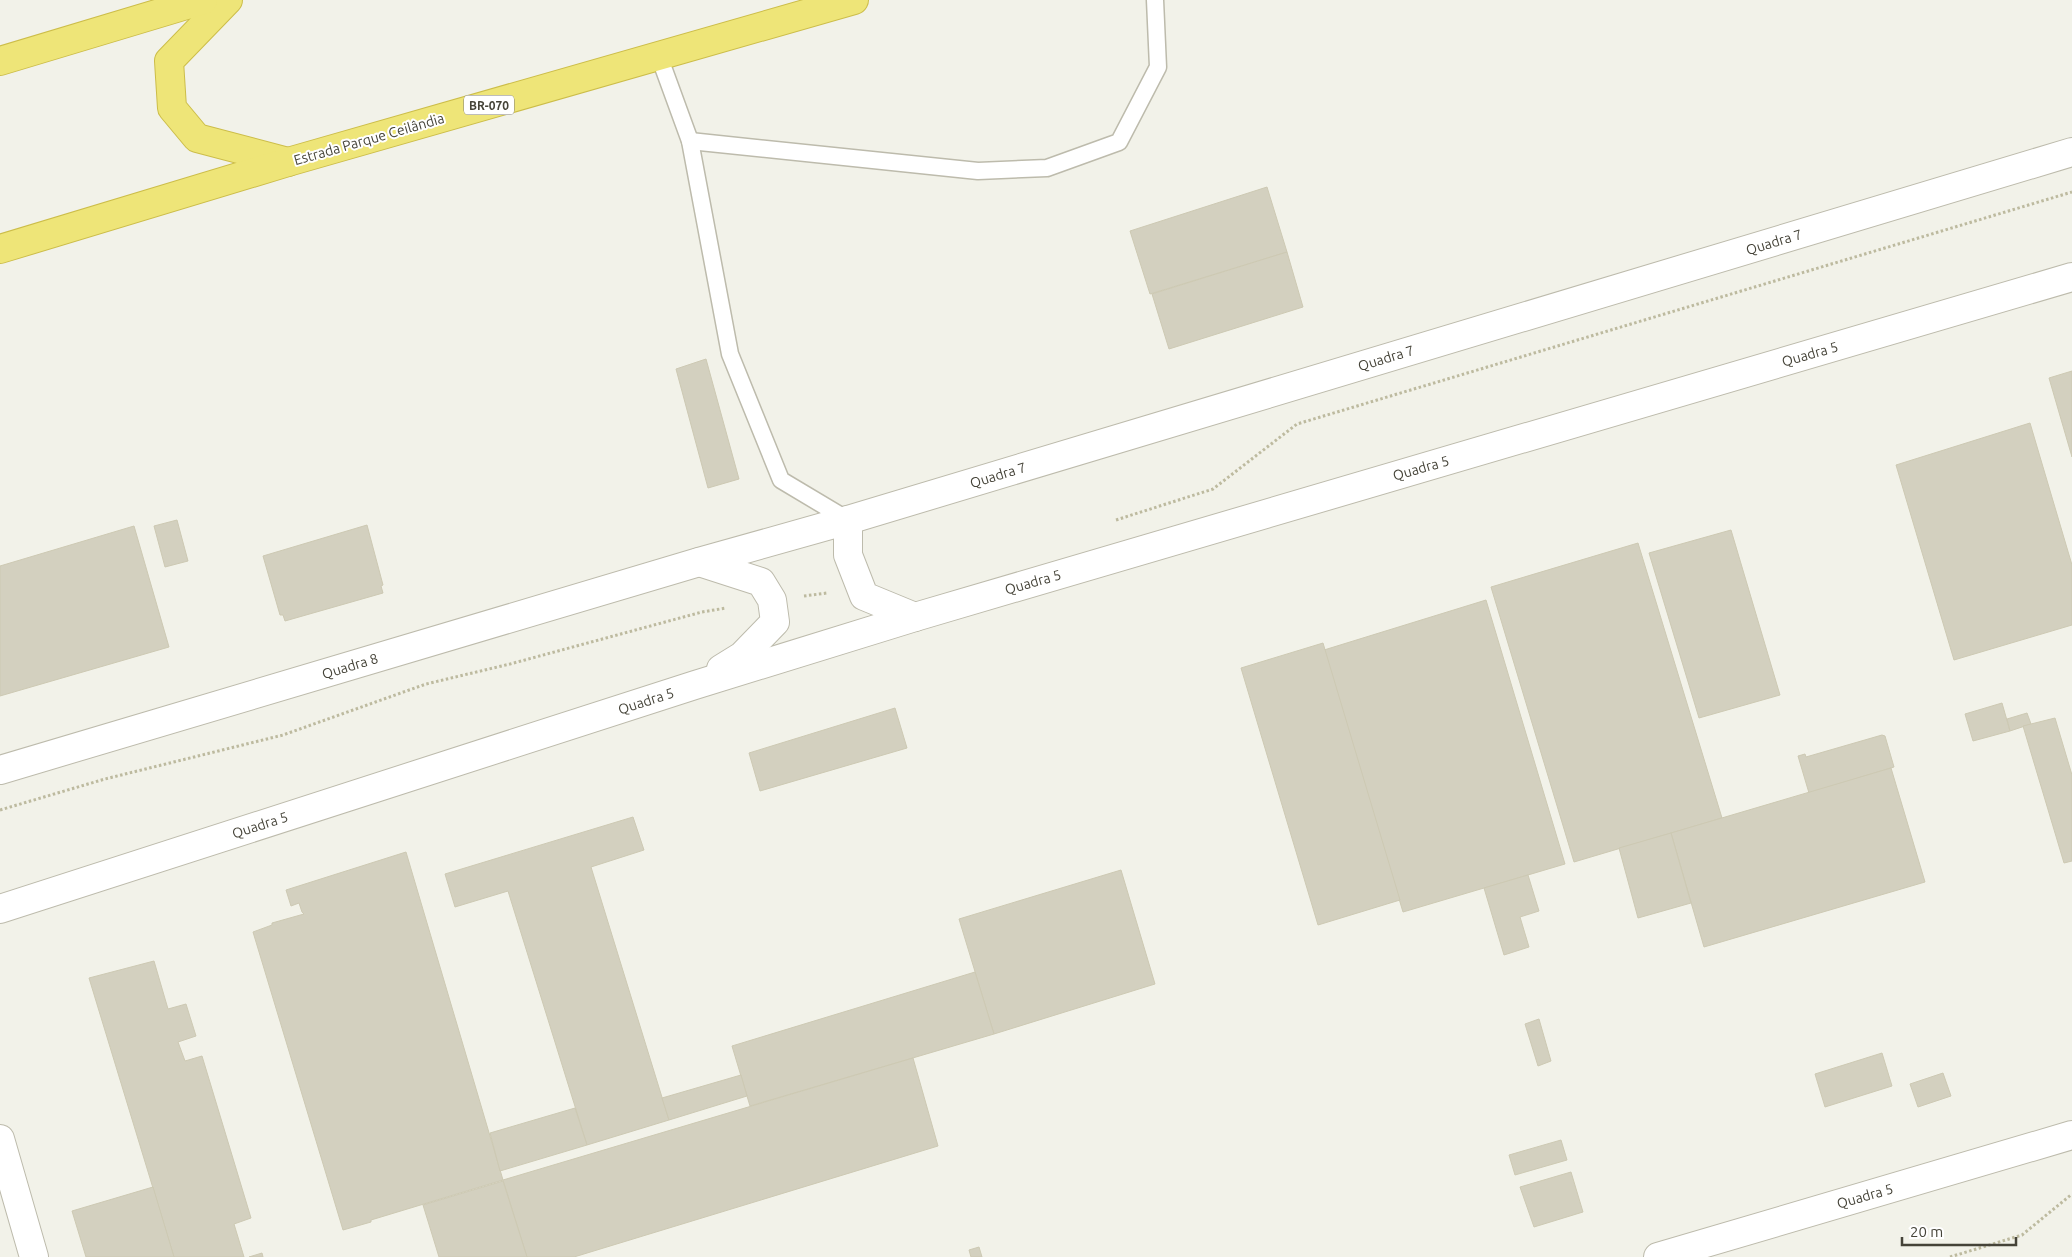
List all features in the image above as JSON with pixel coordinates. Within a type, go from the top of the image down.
[{"type":"highway","points":[[0,61],[203,0]]},
{"type":"highway","points":[[228,0],[169,61],[172,108],[197,138],[288,162]]},
{"type":"highway","name":"Estrada Parque Ceilândia","points":[[0,249],[288,162],[854,0]]},
{"type":"street","name":"Quadra 7","points":[[699,562],[848,520],[2072,152]]},
{"type":"street","name":"Quadra 5","points":[[0,909],[695,685],[915,617],[2072,277]]},
{"type":"street","points":[[848,520],[848,555],[864,596],[915,617]]},
{"type":"street","points":[[695,685],[742,656],[775,622],[772,600],[761,582],[699,562]]},
{"type":"street","name":"Quadra 8","points":[[0,770],[699,562]]},
{"type":"street","name":"Quadra 5","points":[[1658,1257],[2072,1135]]},
{"type":"street","points":[[0,1139],[34,1257]]},
{"type":"lane","points":[[690,141],[978,171],[1047,168],[1119,142],[1158,67],[1155,0]]},
{"type":"lane","points":[[659,56],[690,141],[730,354],[781,480],[848,520]]},
{"type":"path","points":[[1109,522],[1213,489],[1297,424],[2072,192]]},
{"type":"path","points":[[0,810],[104,779],[283,735],[426,684],[510,664],[702,612],[861,588]]},
{"type":"path","points":[[1950,1257],[2022,1235],[2072,1194]]},
{"type":"building","points":[[1267,187],[1287,252],[1150,294],[1130,231]]},
{"type":"building","points":[[1287,252],[1303,307],[1169,349],[1152,294]]},
{"type":"building","points":[[706,359],[739,479],[708,488],[676,369]]},
{"type":"building","points":[[2072,371],[2072,457],[2049,378]]},
{"type":"building","points":[[2030,423],[2072,565],[2072,625],[1954,660],[1896,465]]},
{"type":"building","points":[[177,520],[188,561],[165,567],[154,526]]},
{"type":"building","points":[[367,525],[383,585],[381,586],[383,593],[285,621],[283,615],[280,615],[263,556]]},
{"type":"building","points":[[134,526],[169,647],[0,696],[0,566]]},
{"type":"building","points":[[1731,530],[1780,695],[1699,718],[1649,553]]},
{"type":"building","points":[[1638,543],[1722,818],[1574,862],[1491,587]]},
{"type":"building","points":[[1486,600],[1565,864],[1403,912],[1324,650]]},
{"type":"building","points":[[1323,643],[1400,900],[1318,925],[1241,668]]},
{"type":"building","points":[[2002,703],[2010,731],[1973,741],[1965,714]]},
{"type":"building","points":[[895,708],[907,748],[760,791],[749,753]]},
{"type":"building","points":[[2027,713],[2031,724],[2010,731],[2007,719]]},
{"type":"building","points":[[2055,718],[2072,775],[2072,861],[2064,863],[2023,726]]},
{"type":"building","points":[[1882,735],[1885,736],[1894,767],[1809,793],[1798,756],[1805,754],[1806,757]]},
{"type":"building","points":[[1891,768],[1925,882],[1704,947],[1671,833]]},
{"type":"building","points":[[633,817],[644,850],[591,867],[669,1120],[587,1145],[508,891],[455,907],[445,874]]},
{"type":"building","points":[[1671,833],[1691,903],[1638,918],[1619,848]]},
{"type":"building","points":[[406,852],[503,1180],[343,1230],[253,932],[272,925],[272,923],[304,914],[299,903],[291,906],[286,890]]},
{"type":"building","points":[[1121,870],[1155,984],[994,1034],[959,919]]},
{"type":"building","points":[[1528,875],[1539,911],[1520,917],[1529,947],[1504,955],[1484,888]]},
{"type":"building","points":[[154,961],[168,1009],[186,1004],[196,1036],[178,1042],[185,1061],[202,1056],[251,1218],[234,1224],[244,1257],[174,1257],[89,978]]},
{"type":"building","points":[[975,972],[994,1034],[750,1106],[732,1046]]},
{"type":"building","points":[[1539,1019],[1551,1061],[1538,1066],[1525,1024]]},
{"type":"building","points":[[1882,1053],[1892,1086],[1825,1107],[1815,1074]]},
{"type":"building","points":[[913,1058],[938,1146],[574,1257],[527,1257],[503,1180]]},
{"type":"building","points":[[1943,1073],[1951,1096],[1918,1107],[1910,1084]]},
{"type":"building","points":[[741,1075],[747,1096],[669,1120],[662,1098]]},
{"type":"building","points":[[575,1108],[587,1145],[500,1171],[490,1133]]},
{"type":"building","points":[[1561,1140],[1567,1160],[1515,1175],[1509,1155]]},
{"type":"building","points":[[1571,1172],[1583,1212],[1534,1227],[1520,1187]]},
{"type":"building","points":[[503,1181],[527,1257],[439,1257],[423,1205]]},
{"type":"building","points":[[153,1187],[174,1257],[86,1257],[72,1211]]},
{"type":"building","points":[[979,1247],[982,1257],[971,1257],[969,1250]]},
{"type":"building","points":[[262,1253],[263,1257],[249,1257]]}]
